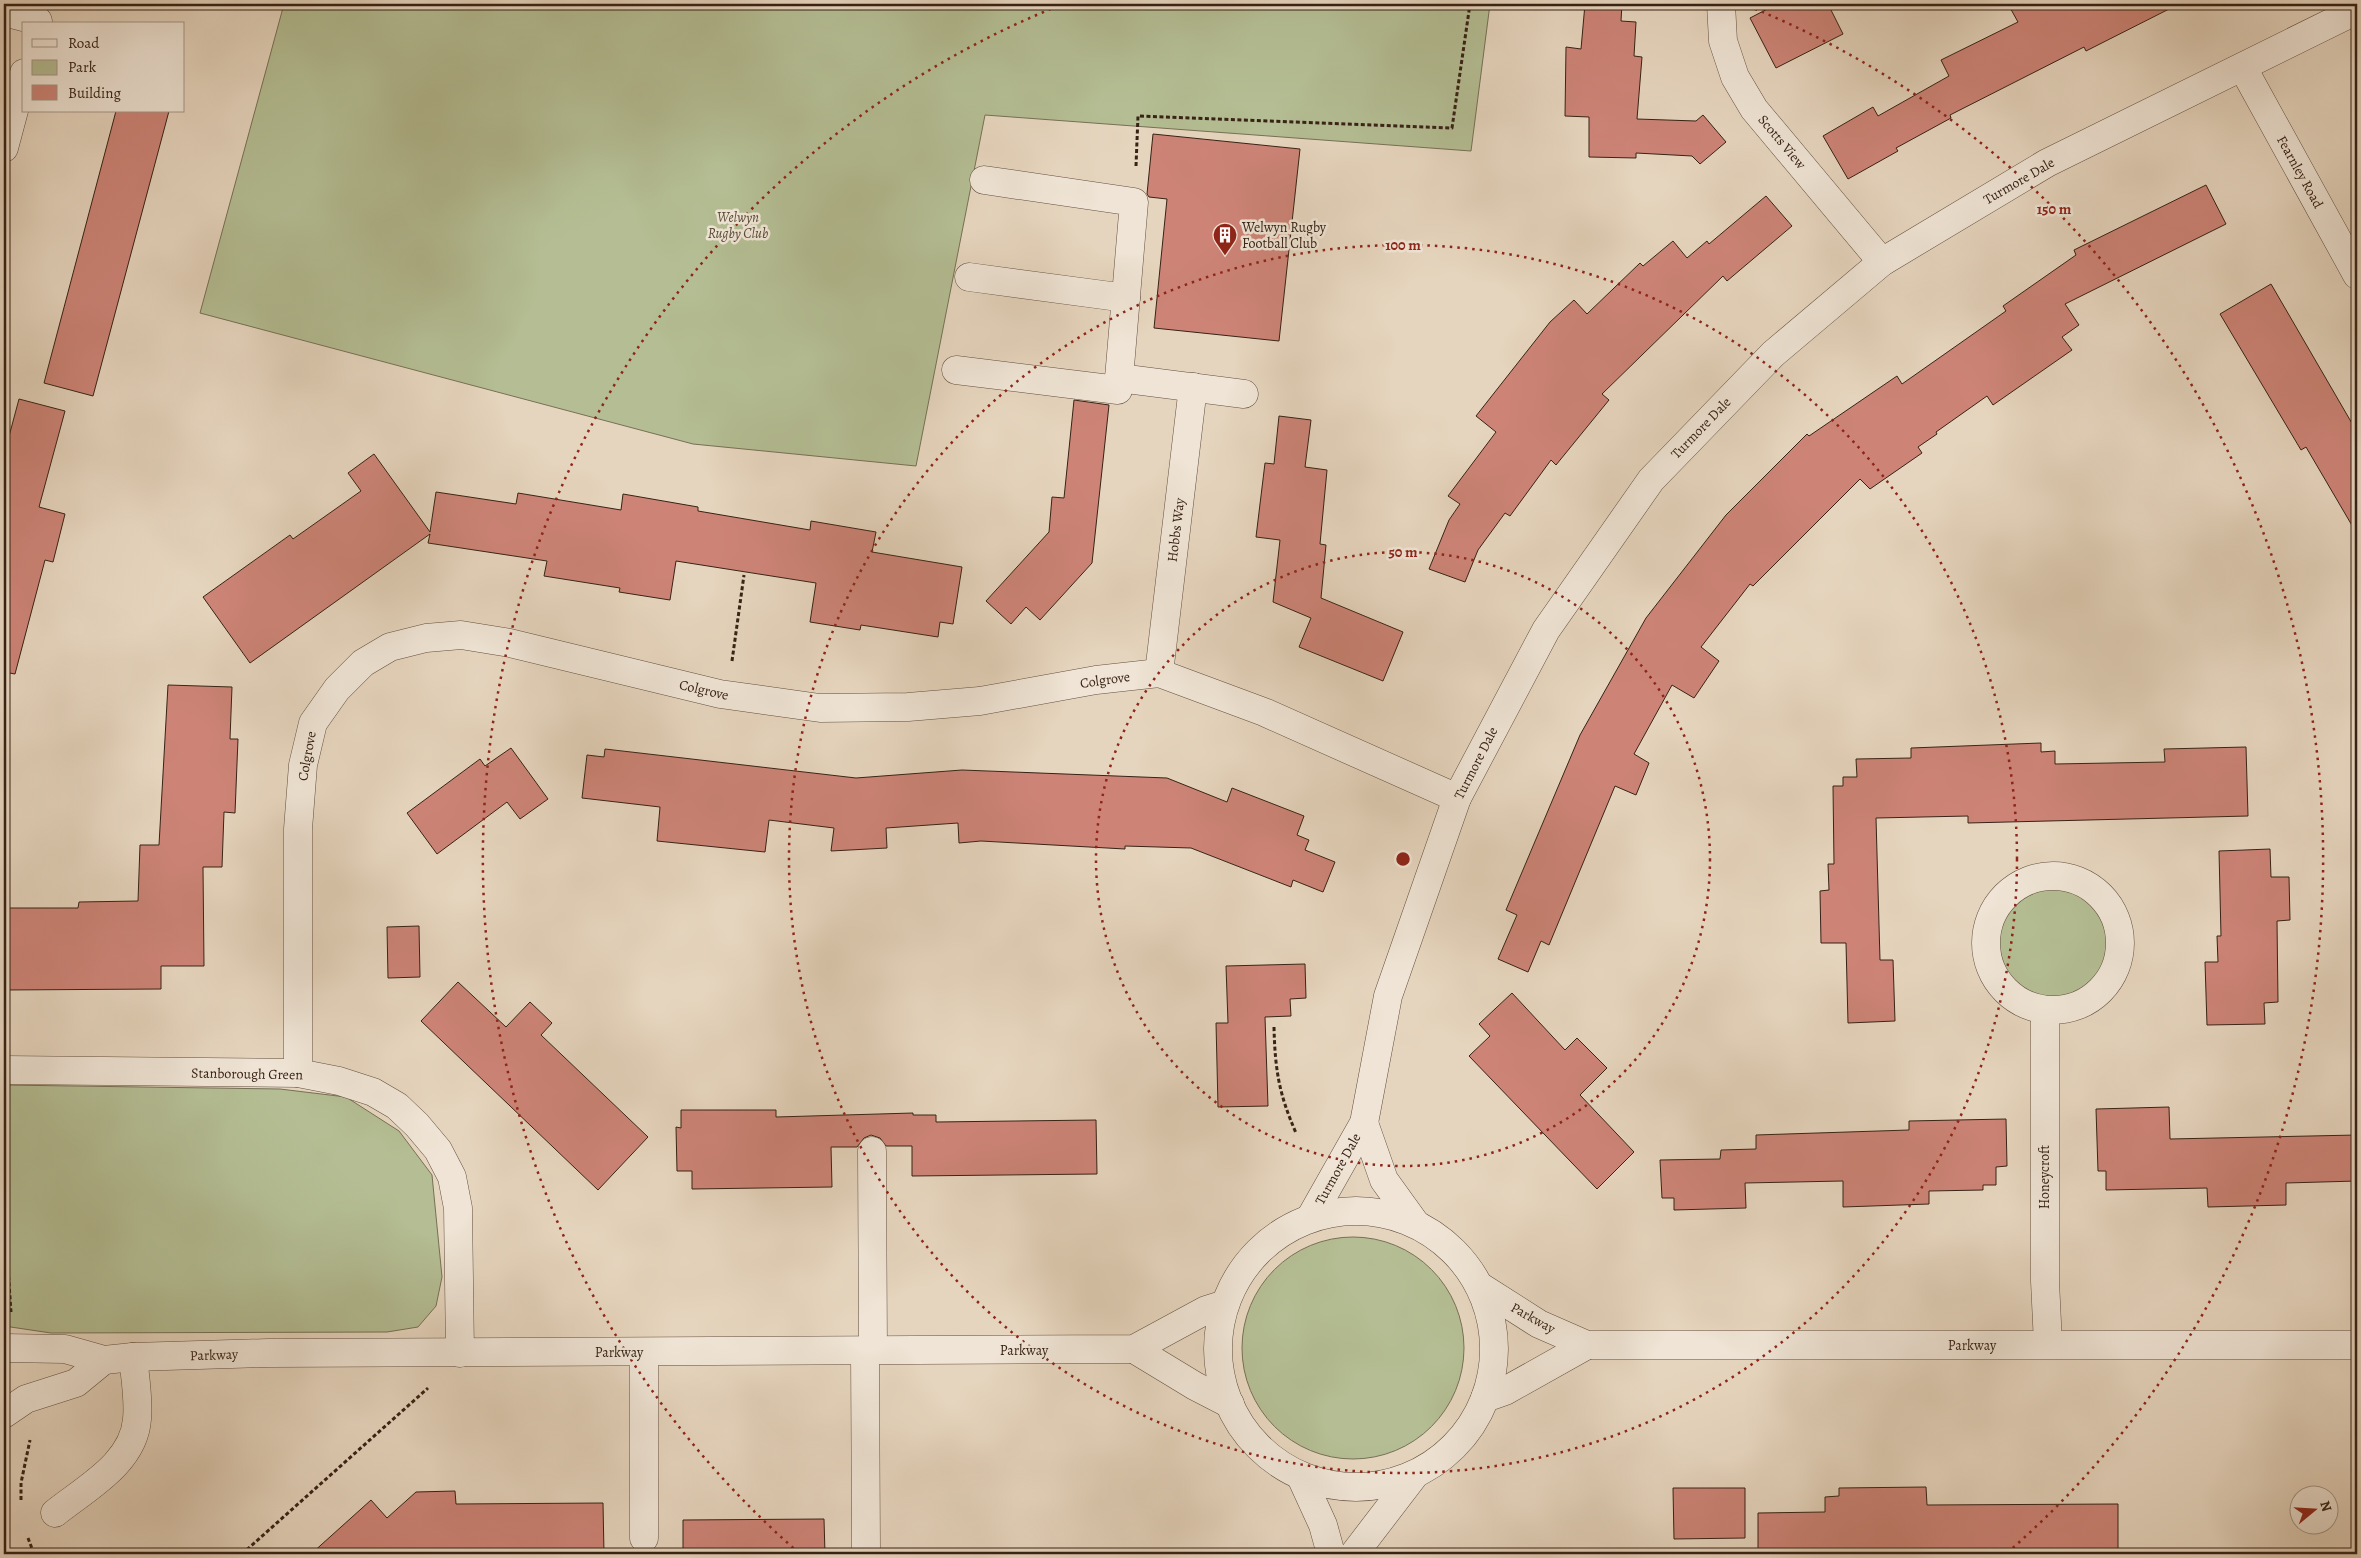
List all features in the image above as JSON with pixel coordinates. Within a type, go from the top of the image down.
[{"type":"street","name":"Scotts View","points":[[1721,4],[1723,41],[1735,77],[1754,109],[1882,262]]},
{"type":"street","name":"Turmore Dale","points":[[1312,1215],[1364,1123],[1388,996],[1457,798],[1546,630],[1651,480],[1773,354],[1882,262],[2047,164],[2357,10]]},
{"type":"street","points":[[4,12],[39,16]]},
{"type":"street","name":"Fearnley Road","points":[[2243,68],[2357,275]]},
{"type":"street","points":[[4,148],[22,80]]},
{"type":"street","points":[[956,370],[1118,390],[1134,202],[984,180]]},
{"type":"street","points":[[970,277],[1126,298]]},
{"type":"street","points":[[1119,378],[1244,394]]},
{"type":"street","name":"Hobbs Way","points":[[1159,674],[1193,387]]},
{"type":"street","name":"Colgrove","points":[[298,1073],[298,829],[303,765],[313,723],[337,689],[363,663],[390,647],[426,638],[461,635],[586,660],[727,696],[820,708],[908,707],[980,701],[1096,680],[1159,674],[1264,712],[1457,798]]},
{"type":"street","points":[[2053,876],[2074,879],[2093,889],[2107,904],[2117,924],[2120,945],[2115,967],[2104,986],[2088,1000],[2068,1008],[2045,1010],[2023,1004],[2004,990],[1992,970],[1986,948],[1988,925],[1997,904],[2012,888],[2032,879],[2053,876]]},
{"type":"street","name":"Honeycroft","points":[[2045,1010],[2045,1271],[2048,1344]]},
{"type":"street","name":"Stanborough Green","points":[[4,1070],[298,1073],[339,1081],[373,1092],[397,1106],[417,1125],[438,1150],[452,1177],[458,1208],[460,1353]]},
{"type":"street","name":"Turmore Dale","points":[[1364,1123],[1384,1180],[1415,1223]]},
{"type":"street","points":[[866,1550],[872,1151]]},
{"type":"street","points":[[1349,1210],[1383,1213],[1415,1223],[1445,1243],[1469,1269],[1481,1286],[1488,1306],[1496,1346],[1491,1386],[1474,1424],[1448,1455],[1413,1477],[1368,1489],[1341,1486],[1301,1477],[1279,1466],[1245,1433],[1223,1391],[1217,1344],[1225,1304],[1244,1268],[1276,1236],[1312,1215],[1349,1210]]},
{"type":"street","name":"Parkway","points":[[1481,1286],[1540,1324],[1587,1345],[2357,1345]]},
{"type":"street","name":"Parkway","points":[[4,1348],[65,1349],[104,1360],[133,1357],[268,1353],[1134,1349],[1206,1310],[1225,1304]]},
{"type":"street","name":"Parkway","points":[[1485,1398],[1505,1391],[1587,1345]]},
{"type":"street","points":[[1134,1349],[1195,1386],[1230,1404]]},
{"type":"street","points":[[644,1352],[644,1538]]},
{"type":"street","points":[[55,1513],[116,1464],[128,1449],[137,1420],[133,1357]]},
{"type":"street","points":[[4,1414],[26,1399],[76,1383],[104,1360]]},
{"type":"street","points":[[1301,1477],[1323,1525],[1331,1554]]},
{"type":"street","points":[[1354,1554],[1413,1477]]},
{"type":"path","points":[[1134,202],[1138,116],[1452,128],[1470,4]]},
{"type":"path","points":[[727,696],[744,575]]},
{"type":"path","points":[[1274,1027],[1277,1078],[1282,1101],[1296,1133]]},
{"type":"path","points":[[4,1211],[10,1286]]},
{"type":"path","points":[[242,1554],[448,1370],[460,1353]]},
{"type":"path","points":[[21,1501],[21,1483],[31,1439]]},
{"type":"path","points":[[28,1537],[34,1554]]},
{"type":"green space","name":"Welwyn Rugby Club","points":[[284,4],[1490,4],[1471,151],[985,115],[916,466],[693,444],[200,313]]},
{"type":"green space","points":[[2052,889],[2073,893],[2091,905],[2103,923],[2107,944],[2103,965],[2091,983],[2073,995],[2052,999],[2031,995],[2013,983],[2001,965],[1997,944],[2001,923],[2013,905],[2031,893]]},
{"type":"green space","points":[[4,1085],[280,1089],[346,1097],[399,1131],[432,1175],[442,1277],[436,1306],[418,1327],[387,1332],[51,1333],[4,1326]]},
{"type":"green space","points":[[1353,1237],[1375,1239],[1395,1245],[1423,1262],[1439,1278],[1456,1306],[1462,1326],[1464,1348],[1462,1370],[1456,1390],[1439,1418],[1423,1434],[1395,1451],[1375,1457],[1353,1459],[1331,1457],[1311,1451],[1283,1434],[1267,1418],[1250,1390],[1244,1370],[1242,1348],[1244,1326],[1250,1306],[1267,1278],[1283,1262],[1311,1245],[1331,1239]]},
{"type":"building","points":[[1585,4],[1622,4],[1621,21],[1636,22],[1634,56],[1642,57],[1637,119],[1696,121],[1703,115],[1726,142],[1700,164],[1692,156],[1636,153],[1636,158],[1589,157],[1589,117],[1565,116],[1566,47],[1581,49]]},
{"type":"building","points":[[1777,4],[1828,4],[1843,34],[1776,68],[1750,18]]},
{"type":"building","points":[[2008,4],[2179,4],[2086,51],[2084,47],[1950,115],[1951,118],[1896,148],[1898,151],[1848,179],[1823,136],[1873,107],[1878,116],[1949,76],[1941,60],[2018,22]]},
{"type":"building","points":[[116,112],[169,112],[93,396],[44,383]]},
{"type":"building","name":"Welwyn Rugby Football Club","points":[[1153,134],[1300,149],[1279,341],[1154,328],[1167,199],[1149,197],[1147,194]]},
{"type":"building","points":[[2206,185],[2226,224],[2065,304],[2079,325],[2062,337],[2072,350],[1993,405],[1987,396],[1918,447],[1922,453],[1870,489],[1860,479],[1753,586],[1750,584],[1701,647],[1719,661],[1694,698],[1672,685],[1634,754],[1649,763],[1636,795],[1615,786],[1549,945],[1541,941],[1528,972],[1498,959],[1517,915],[1506,910],[1580,735],[1646,618],[1726,515],[1807,434],[1809,436],[1897,376],[1902,384],[2006,311],[2003,306],[2076,255],[2074,250]]},
{"type":"building","points":[[1766,196],[1792,226],[1727,281],[1723,276],[1602,394],[1609,400],[1556,465],[1551,460],[1510,516],[1505,513],[1478,550],[1465,582],[1429,569],[1449,520],[1460,504],[1448,496],[1496,432],[1476,416],[1550,322],[1574,300],[1587,314],[1640,263],[1643,266],[1673,241],[1687,258],[1707,241],[1709,244]]},
{"type":"building","points":[[2271,284],[2357,432],[2357,534],[2306,447],[2301,450],[2220,314]]},
{"type":"building","points":[[19,399],[65,411],[39,507],[65,514],[53,562],[45,560],[15,674],[4,672],[4,455]]},
{"type":"building","points":[[1074,400],[1109,405],[1092,563],[1040,620],[1026,607],[1011,624],[986,601],[1049,532],[1052,497],[1064,498]]},
{"type":"building","points":[[1279,416],[1311,420],[1305,467],[1327,470],[1320,544],[1326,545],[1321,598],[1403,632],[1383,681],[1299,647],[1311,618],[1273,602],[1280,540],[1256,537],[1265,463],[1274,464]]},
{"type":"building","points":[[374,454],[430,532],[436,492],[516,504],[518,493],[621,510],[623,494],[698,507],[698,511],[810,530],[811,521],[876,532],[872,552],[962,567],[953,624],[940,622],[938,637],[861,625],[860,630],[810,622],[816,583],[676,561],[670,600],[619,592],[620,588],[544,576],[547,561],[428,543],[430,534],[250,663],[203,597],[290,535],[293,539],[361,491],[348,473]]},
{"type":"building","points":[[168,685],[232,687],[230,739],[238,739],[235,813],[224,812],[222,867],[203,867],[204,966],[161,966],[161,989],[4,990],[4,908],[78,908],[79,902],[138,901],[140,845],[159,845]]},
{"type":"building","points":[[2041,743],[2041,752],[2055,751],[2055,764],[2165,762],[2164,749],[2246,747],[2248,816],[1968,823],[1968,816],[1876,818],[1880,960],[1893,960],[1895,1021],[1848,1023],[1846,943],[1821,943],[1820,891],[1829,890],[1828,864],[1834,864],[1833,786],[1843,786],[1843,777],[1857,777],[1856,759],[1911,758],[1911,748]]},
{"type":"building","points":[[511,748],[548,799],[520,819],[507,802],[437,854],[407,813],[480,759],[485,766]]},
{"type":"building","points":[[605,749],[856,778],[962,770],[1167,778],[1227,802],[1232,788],[1304,816],[1297,835],[1309,840],[1305,850],[1335,862],[1323,892],[1293,880],[1291,887],[1191,848],[1125,846],[1125,849],[981,841],[959,843],[958,823],[886,828],[887,848],[831,851],[834,828],[769,820],[765,852],[657,841],[660,807],[582,798],[587,755],[604,757]]},
{"type":"building","points":[[2270,849],[2271,877],[2289,877],[2290,920],[2277,921],[2278,1002],[2264,1003],[2265,1024],[2207,1025],[2205,962],[2218,962],[2217,936],[2221,936],[2219,851]]},
{"type":"building","points":[[419,926],[420,977],[388,978],[387,927]]},
{"type":"building","points":[[1305,964],[1306,998],[1290,999],[1291,1016],[1265,1017],[1268,1106],[1218,1107],[1216,1023],[1228,1023],[1226,966]]},
{"type":"building","points":[[458,982],[506,1027],[530,1002],[552,1023],[541,1035],[648,1137],[598,1190],[421,1021]]},
{"type":"building","points":[[1512,993],[1565,1050],[1577,1038],[1607,1068],[1580,1095],[1634,1152],[1597,1189],[1469,1056],[1490,1036],[1479,1024]]},
{"type":"building","points":[[2169,1107],[2170,1139],[2357,1135],[2357,1181],[2286,1183],[2286,1205],[2208,1207],[2207,1188],[2106,1190],[2106,1171],[2098,1171],[2096,1109]]},
{"type":"building","points":[[681,1110],[776,1110],[776,1117],[913,1113],[913,1115],[936,1115],[936,1122],[1096,1120],[1097,1174],[912,1176],[912,1146],[886,1146],[880,1138],[871,1135],[864,1138],[857,1147],[831,1147],[832,1187],[692,1189],[692,1171],[677,1171],[676,1127],[681,1128]]},
{"type":"building","points":[[2006,1119],[2007,1166],[1996,1167],[1996,1185],[1983,1185],[1983,1190],[1929,1191],[1929,1204],[1843,1207],[1843,1181],[1745,1183],[1746,1208],[1674,1210],[1674,1198],[1662,1198],[1660,1160],[1720,1159],[1721,1150],[1756,1149],[1756,1135],[1909,1130],[1909,1121]]},
{"type":"building","points":[[1926,1487],[1927,1505],[2118,1504],[2118,1551],[2016,1552],[2016,1554],[1758,1554],[1758,1513],[1825,1512],[1825,1497],[1839,1496],[1839,1488]]},
{"type":"building","points":[[1673,1488],[1745,1488],[1745,1538],[1674,1539]]},
{"type":"building","points":[[455,1491],[456,1504],[603,1503],[604,1554],[311,1554],[371,1500],[387,1518],[416,1492]]},
{"type":"building","points":[[824,1519],[825,1554],[683,1554],[683,1520]]},
{"type":"place","name":"Welwyn Rugby Football Club","points":[[1225,256]]}]
